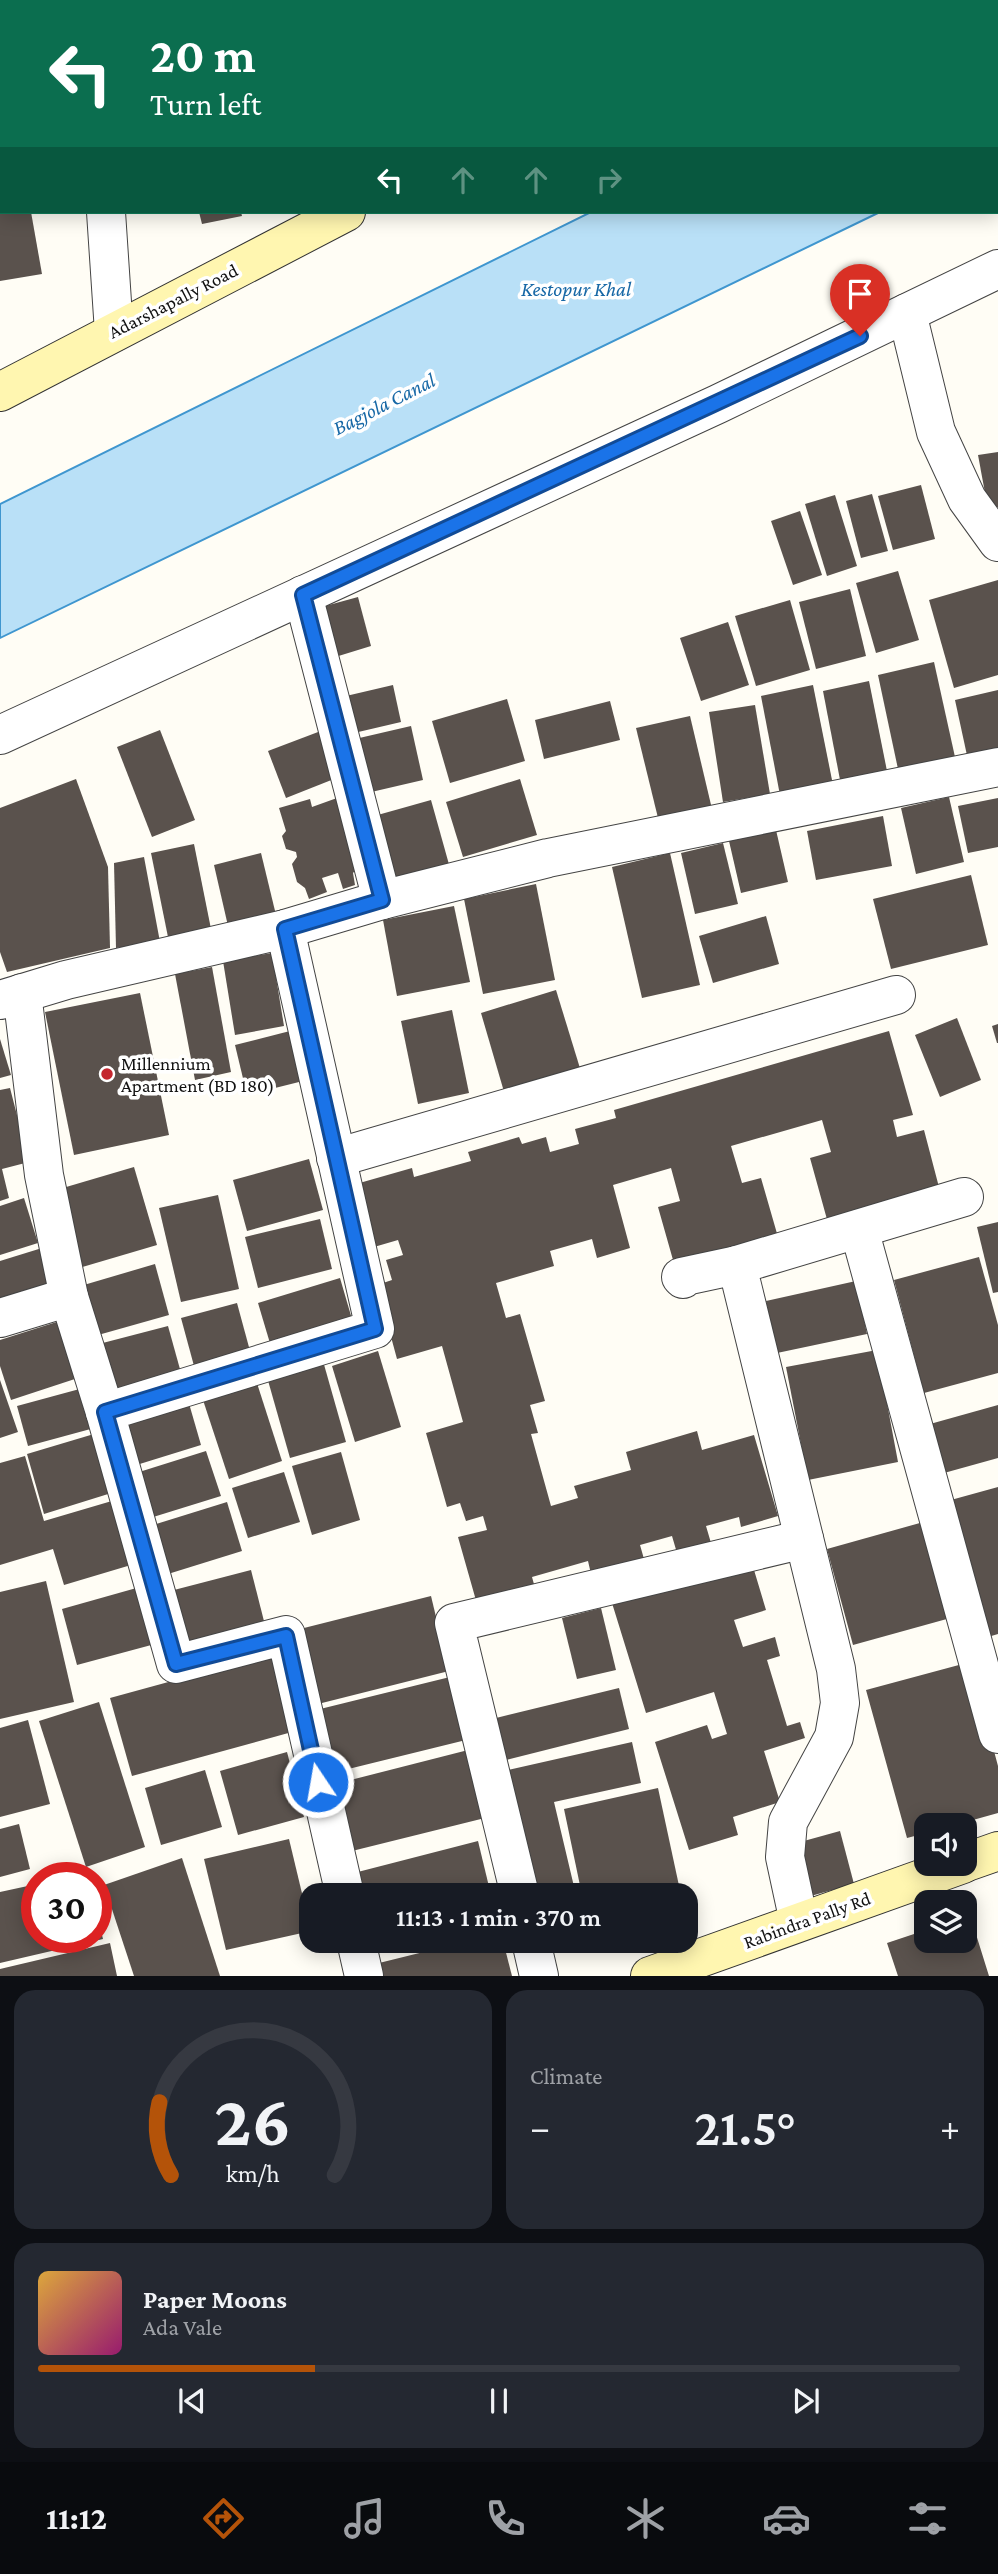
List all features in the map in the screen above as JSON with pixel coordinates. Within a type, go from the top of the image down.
[{"type":"street","points":[[106,214],[114,332]]},
{"type":"street","name":"Adarshapally Road","points":[[0,392],[342,214]]},
{"type":"street","points":[[0,735],[998,269]]},
{"type":"street","points":[[907,313],[936,432],[967,499],[998,542]]},
{"type":"street","points":[[303,595],[382,900]]},
{"type":"street","points":[[342,1883],[286,1636],[176,1664],[105,1412],[69,1297],[11,997],[66,980],[285,929],[382,900],[548,858],[998,766]]},
{"type":"street","points":[[105,1412],[375,1329],[285,929]]},
{"type":"street","points":[[336,1158],[896,995]]},
{"type":"street","points":[[683,1279],[681,1277],[737,1265],[964,1197]]},
{"type":"street","points":[[859,1229],[998,1734]]},
{"type":"street","points":[[737,1265],[836,1669],[840,1703],[834,1737],[788,1822],[785,1857],[799,1922]]},
{"type":"street","points":[[0,1318],[69,1297]]},
{"type":"street","points":[[517,1883],[454,1623],[804,1539]]},
{"type":"street","name":"Rabindra Pally Rd","points":[[650,1976],[799,1922],[983,1862]]},
{"type":"street","points":[[359,1953],[364,1976]]},
{"type":"street","points":[[534,1953],[539,1976]]},
{"type":"water","name":"Kestopur Khal","points":[[587,214],[876,214],[0,638],[0,504]]},
{"type":"building","points":[[0,214],[31,214],[42,274],[0,281]]},
{"type":"building","points":[[200,214],[242,216],[202,224]]},
{"type":"building","points":[[998,452],[998,507],[988,509],[978,455]]},
{"type":"building","points":[[921,485],[935,539],[893,550],[878,496]]},
{"type":"building","points":[[872,494],[888,551],[861,558],[846,501]]},
{"type":"building","points":[[835,495],[857,566],[827,576],[805,504]]},
{"type":"building","points":[[800,511],[822,575],[793,585],[771,521]]},
{"type":"building","points":[[898,571],[919,640],[876,653],[856,583]]},
{"type":"building","points":[[998,580],[998,675],[954,688],[929,600]]},
{"type":"building","points":[[850,589],[866,656],[816,669],[799,602]]},
{"type":"building","points":[[358,597],[371,646],[332,658],[318,608]]},
{"type":"building","points":[[790,600],[810,670],[756,686],[735,616]]},
{"type":"building","points":[[728,622],[749,685],[701,701],[680,638]]},
{"type":"building","points":[[934,662],[955,757],[898,769],[878,675]]},
{"type":"building","points":[[869,681],[888,776],[841,785],[823,691]]},
{"type":"building","points":[[393,685],[401,722],[354,733],[346,696]]},
{"type":"building","points":[[813,685],[833,785],[780,795],[761,696]]},
{"type":"building","points":[[998,690],[998,753],[968,760],[955,700]]},
{"type":"building","points":[[507,699],[525,761],[450,783],[432,721]]},
{"type":"building","points":[[610,701],[620,740],[544,759],[535,720]]},
{"type":"building","points":[[755,705],[770,794],[723,802],[709,712]]},
{"type":"building","points":[[690,716],[712,809],[659,822],[636,728]]},
{"type":"building","points":[[411,726],[423,780],[367,793],[355,739]]},
{"type":"building","points":[[326,729],[344,775],[286,798],[268,751]]},
{"type":"building","points":[[160,730],[195,820],[152,837],[117,747]]},
{"type":"building","points":[[76,779],[108,867],[110,948],[7,972],[0,952],[0,808]]},
{"type":"building","points":[[520,779],[537,835],[463,857],[446,802]]},
{"type":"building","points":[[949,797],[964,862],[916,874],[901,808]]},
{"type":"building","points":[[337,798],[359,866],[353,873],[355,885],[343,889],[338,873],[322,878],[327,892],[309,899],[305,888],[297,882],[292,864],[297,857],[296,852],[286,849],[282,836],[286,831],[279,808],[310,799],[312,807]]},
{"type":"building","points":[[998,798],[998,847],[968,853],[958,806]]},
{"type":"building","points":[[431,800],[450,868],[386,886],[367,818]]},
{"type":"building","points":[[883,816],[892,866],[816,880],[807,831]]},
{"type":"building","points":[[776,830],[788,882],[741,893],[729,841]]},
{"type":"building","points":[[723,843],[738,904],[695,914],[681,853]]},
{"type":"building","points":[[194,844],[212,934],[169,942],[151,853]]},
{"type":"building","points":[[261,853],[276,915],[228,926],[214,865]]},
{"type":"building","points":[[670,853],[700,985],[642,998],[612,867]]},
{"type":"building","points":[[144,857],[160,942],[116,948],[114,863]]},
{"type":"building","points":[[971,875],[988,945],[891,969],[873,899]]},
{"type":"building","points":[[536,884],[555,980],[483,994],[464,899]]},
{"type":"building","points":[[454,906],[470,982],[397,996],[383,920]]},
{"type":"building","points":[[766,916],[779,964],[713,983],[699,936]]},
{"type":"building","points":[[272,953],[284,1026],[235,1035],[223,961]]},
{"type":"building","points":[[212,967],[231,1072],[195,1080],[175,974]]},
{"type":"building","points":[[556,990],[583,1078],[507,1102],[481,1013]]},
{"type":"building","name":"Millennium Apartment (BD 180)","points":[[140,993],[169,1135],[74,1155],[45,1012]]},
{"type":"building","points":[[452,1010],[469,1093],[418,1104],[401,1021]]},
{"type":"building","points":[[957,1018],[981,1080],[940,1097],[915,1035]]},
{"type":"building","points":[[998,1024],[998,1043],[997,1043],[992,1026]]},
{"type":"building","points":[[290,1031],[303,1081],[247,1095],[235,1045]]},
{"type":"building","points":[[889,1031],[913,1115],[893,1120],[897,1137],[924,1130],[940,1191],[828,1223],[810,1158],[831,1152],[822,1120],[731,1146],[742,1183],[761,1178],[778,1237],[675,1267],[658,1207],[680,1201],[671,1168],[613,1185],[630,1248],[597,1258],[592,1239],[550,1251],[554,1266],[496,1283],[506,1318],[520,1314],[545,1401],[530,1405],[538,1433],[531,1434],[551,1506],[578,1498],[574,1486],[631,1470],[626,1452],[697,1431],[702,1450],[754,1435],[778,1516],[741,1527],[739,1517],[706,1526],[711,1543],[677,1553],[672,1536],[640,1545],[644,1559],[591,1574],[588,1561],[532,1577],[537,1595],[479,1611],[458,1537],[487,1530],[483,1516],[466,1521],[460,1503],[447,1507],[426,1433],[463,1422],[442,1346],[397,1359],[377,1285],[392,1280],[386,1260],[403,1255],[398,1240],[374,1247],[356,1184],[412,1168],[414,1177],[471,1161],[468,1152],[519,1137],[522,1144],[546,1137],[550,1152],[579,1144],[575,1129],[616,1118],[614,1110]]},
{"type":"building","points":[[0,1039],[11,1075],[0,1078]]},
{"type":"building","points":[[10,1088],[29,1162],[2,1169],[9,1198],[0,1201],[0,1090]]},
{"type":"building","points":[[309,1159],[323,1210],[247,1231],[233,1180]]},
{"type":"building","points":[[134,1167],[157,1245],[79,1268],[56,1190]]},
{"type":"building","points":[[218,1195],[239,1289],[181,1302],[159,1208]]},
{"type":"building","points":[[24,1198],[38,1243],[0,1255],[0,1206]]},
{"type":"building","points":[[320,1219],[332,1269],[258,1288],[245,1237]]},
{"type":"building","points":[[998,1222],[998,1292],[993,1293],[977,1227]]},
{"type":"building","points":[[42,1248],[56,1292],[0,1310],[0,1261]]},
{"type":"building","points":[[979,1257],[998,1325],[998,1373],[924,1393],[894,1280]]},
{"type":"building","points":[[155,1264],[169,1315],[91,1337],[77,1287]]},
{"type":"building","points":[[340,1278],[354,1326],[272,1350],[258,1303]]},
{"type":"building","points":[[856,1281],[867,1334],[777,1353],[766,1301]]},
{"type":"building","points":[[237,1303],[253,1362],[197,1377],[181,1318]]},
{"type":"building","points":[[66,1319],[84,1376],[11,1400],[0,1366],[0,1340]]},
{"type":"building","points":[[168,1326],[183,1380],[110,1400],[95,1345]]},
{"type":"building","points":[[877,1350],[898,1462],[808,1480],[786,1367]]},
{"type":"building","points":[[378,1351],[401,1427],[355,1442],[332,1366]]},
{"type":"building","points":[[323,1361],[346,1442],[290,1458],[267,1377]]},
{"type":"building","points":[[255,1377],[282,1461],[229,1479],[201,1394]]},
{"type":"building","points":[[0,1380],[18,1432],[0,1438]]},
{"type":"building","points":[[87,1387],[98,1427],[28,1446],[17,1406]]},
{"type":"building","points":[[188,1400],[201,1445],[130,1467],[117,1422]]},
{"type":"building","points":[[998,1405],[998,1458],[944,1473],[930,1424]]},
{"type":"building","points":[[104,1431],[121,1490],[44,1514],[27,1454]]},
{"type":"building","points":[[206,1451],[221,1496],[150,1518],[136,1473]]},
{"type":"building","points":[[341,1452],[360,1520],[312,1535],[292,1466]]},
{"type":"building","points":[[25,1456],[44,1521],[122,1498],[141,1562],[64,1585],[53,1549],[0,1565],[0,1463]]},
{"type":"building","points":[[284,1472],[300,1522],[248,1538],[232,1488]]},
{"type":"building","points":[[998,1487],[998,1634],[978,1640],[940,1503]]},
{"type":"building","points":[[227,1502],[242,1551],[168,1574],[153,1525]]},
{"type":"building","points":[[927,1521],[954,1617],[853,1645],[827,1549]]},
{"type":"building","points":[[751,1560],[766,1610],[734,1620],[743,1647],[775,1637],[780,1656],[767,1660],[787,1726],[800,1722],[805,1738],[764,1751],[780,1802],[733,1817],[738,1835],[689,1850],[655,1742],[707,1725],[712,1739],[727,1734],[714,1692],[646,1713],[612,1603]]},
{"type":"building","points":[[251,1570],[267,1633],[190,1652],[174,1590]]},
{"type":"building","points":[[46,1581],[74,1702],[0,1719],[0,1592]]},
{"type":"building","points":[[140,1587],[155,1644],[77,1665],[62,1609]]},
{"type":"building","points":[[431,1596],[449,1671],[314,1705],[296,1630]]},
{"type":"building","points":[[601,1608],[616,1670],[577,1679],[562,1618]]},
{"type":"building","points":[[271,1654],[292,1732],[132,1776],[110,1698]]},
{"type":"building","points":[[970,1662],[998,1766],[998,1813],[977,1819],[977,1813],[914,1813],[914,1836],[907,1838],[866,1690]]},
{"type":"building","points":[[450,1677],[466,1740],[328,1774],[312,1711]]},
{"type":"building","points":[[619,1688],[629,1729],[506,1760],[496,1718]]},
{"type":"building","points":[[99,1702],[145,1847],[101,1862],[84,1862],[39,1721]]},
{"type":"building","points":[[28,1720],[50,1804],[0,1817],[0,1728]]},
{"type":"building","points":[[632,1742],[641,1783],[554,1802],[573,1883],[524,1883],[499,1772]]},
{"type":"building","points":[[476,1748],[493,1816],[348,1852],[331,1785]]},
{"type":"building","points":[[287,1752],[304,1817],[238,1835],[220,1771]]},
{"type":"building","points":[[205,1770],[222,1827],[161,1845],[145,1788]]},
{"type":"building","points":[[658,1788],[678,1883],[579,1883],[564,1809]]},
{"type":"building","points":[[19,1824],[28,1862],[21,1862],[21,1871],[0,1877],[0,1829]]},
{"type":"building","points":[[840,1831],[854,1884],[807,1897],[793,1844]]},
{"type":"building","points":[[289,1839],[300,1883],[299,1934],[226,1950],[204,1859]]},
{"type":"building","points":[[478,1841],[488,1883],[353,1883],[350,1874]]},
{"type":"building","points":[[182,1858],[220,1976],[134,1976],[112,1909],[112,1882]]},
{"type":"building","points":[[21,1887],[21,1953],[43,1953],[0,1963],[0,1892]]},
{"type":"building","points":[[914,1934],[914,1953],[977,1953],[977,1937],[989,1976],[898,1976],[887,1943]]},
{"type":"building","points":[[112,1952],[117,1976],[0,1976],[0,1969],[68,1953]]},
{"type":"building","points":[[419,1953],[506,1953],[512,1976],[378,1976],[375,1964]]},
{"type":"place","name":"Millennium Apartment (BD 180)","points":[[107,1074]]},
{"type":"route","points":[[318,1782],[286,1636],[176,1664],[105,1412],[375,1329],[285,929],[382,900],[303,595],[860,336]]},
{"type":"water label","name":"Bagjola Canal","points":[[384,404]]}]
